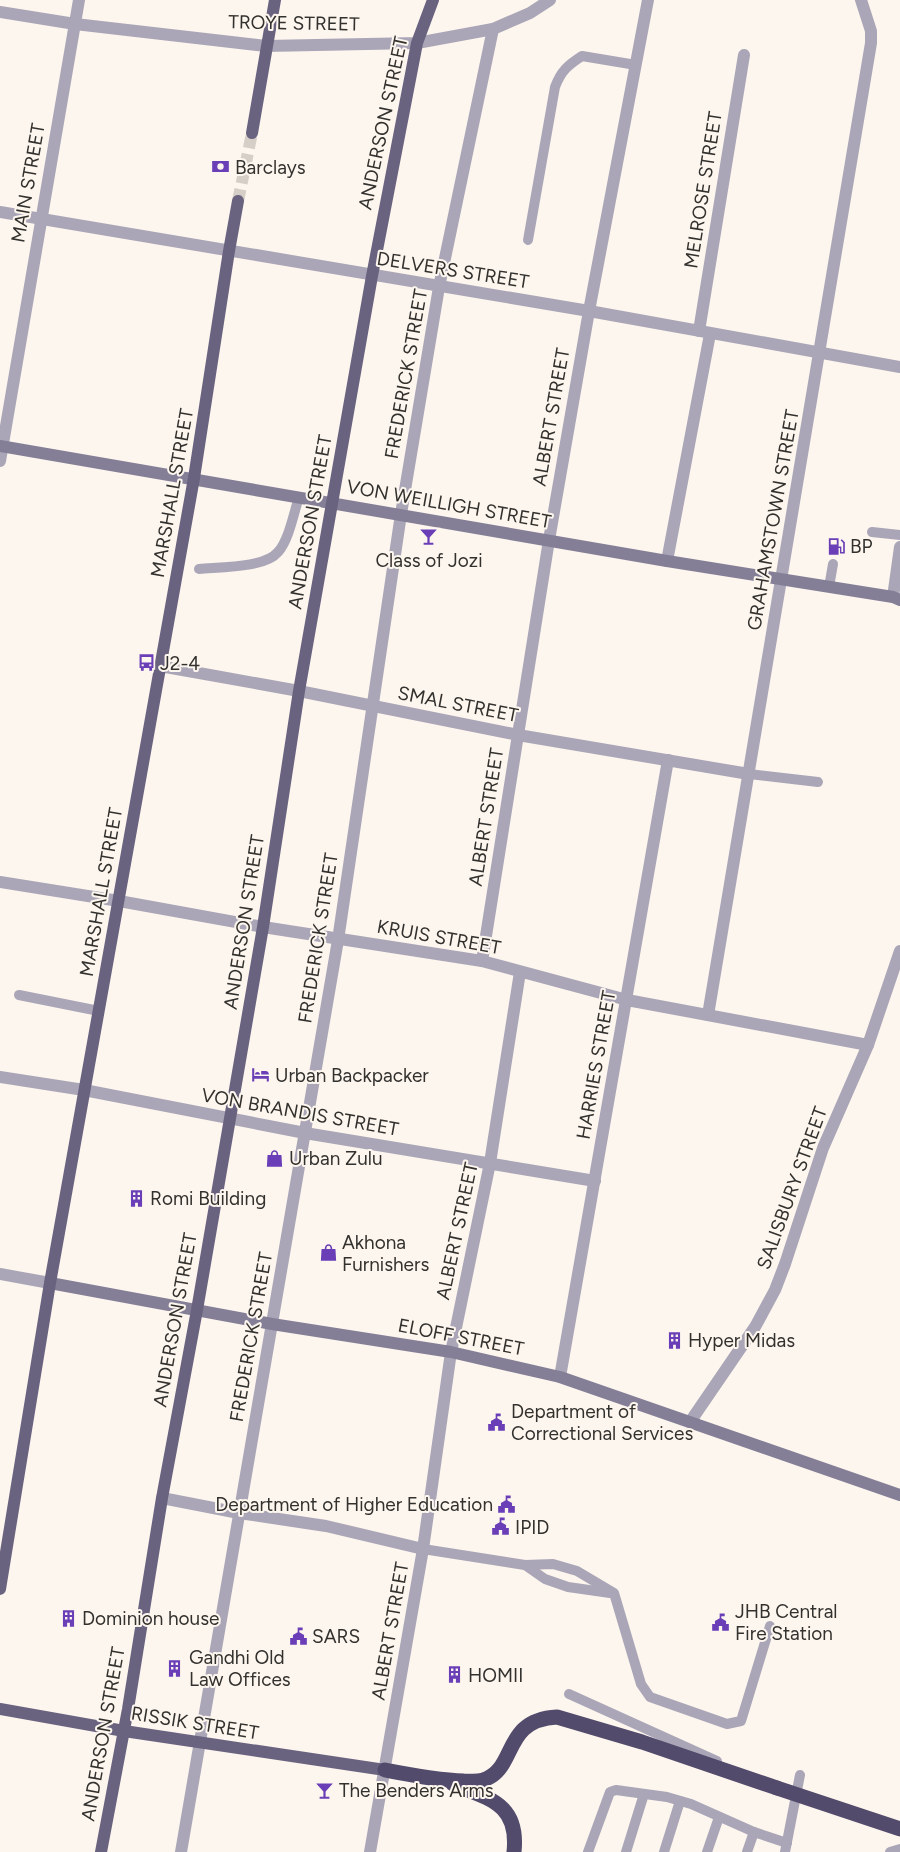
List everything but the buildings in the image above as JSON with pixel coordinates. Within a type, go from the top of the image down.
[{"type":"highway","points":[[385,1770],[442,1780],[485,1780],[501,1766],[519,1734],[528,1725],[545,1718],[557,1717],[642,1742],[900,1829]]},
{"type":"highway","points":[[442,1780],[494,1801],[508,1814],[514,1830],[514,1852]]},
{"type":"main road","points":[[252,133],[275,0]]},
{"type":"main road","name":"ANDERSON STREET","points":[[101,1852],[124,1731],[162,1498],[197,1310],[263,927],[299,691],[372,276],[417,43],[433,0]]},
{"type":"main road","name":"MARSHALL STREET","points":[[0,1589],[50,1283],[194,478],[238,201]]},
{"type":"main road","name":"VON WEILLIGH STREET","points":[[1,446],[668,561],[896,598]]},
{"type":"main road","name":"ELOFF STREET","points":[[50,1283],[272,1324],[451,1352],[560,1377],[900,1495]]},
{"type":"main road","name":"RISSIK STREET","points":[[0,1709],[124,1731],[385,1770]]},
{"type":"street","name":"MAIN STREET","points":[[0,461],[1,446],[79,0]]},
{"type":"street","name":"TROYE STREET","points":[[0,12],[75,24],[266,46],[417,43],[492,29],[530,13],[550,0]]},
{"type":"street","name":"ALBERT STREET","points":[[482,961],[549,540],[589,311],[648,0]]},
{"type":"street","name":"GRAHAMSTOWN STREET","points":[[708,1015],[750,774],[871,43],[871,31],[861,0]]},
{"type":"street","name":"FREDERICK STREET","points":[[181,1852],[338,940],[401,514],[440,287],[492,29]]},
{"type":"street","name":"MELROSE STREET","points":[[668,561],[704,333],[744,55]]},
{"type":"street","name":"DELVERS STREET","points":[[0,212],[589,311],[900,367]]},
{"type":"street","points":[[896,598],[900,547]]},
{"type":"street","name":"SMAL STREET","points":[[160,666],[299,691],[518,735],[750,774]]},
{"type":"street","name":"HARRIES STREET","points":[[560,1377],[668,760]]},
{"type":"street","name":"KRUIS STREET","points":[[0,882],[338,940],[482,961],[627,1000],[868,1045]]},
{"type":"street","name":"SALISBURY STREET","points":[[690,1422],[755,1327],[775,1290],[823,1148],[868,1045],[900,952]]},
{"type":"street","name":"ALBERT STREET","points":[[370,1852],[423,1549],[451,1352],[490,1163],[520,972]]},
{"type":"street","name":"VON BRANDIS STREET","points":[[0,1077],[84,1090],[229,1120],[595,1181]]},
{"type":"street","name":"ELOFF STREET","points":[[0,1274],[50,1283]]},
{"type":"street","points":[[162,1498],[239,1513],[326,1526],[423,1549]]},
{"type":"lane","points":[[528,240],[555,87],[559,75],[572,62],[582,56],[636,65]]},
{"type":"lane","points":[[199,569],[254,563],[272,558],[280,551],[299,497]]},
{"type":"lane","points":[[872,532],[900,535]]},
{"type":"lane","points":[[829,587],[833,564]]},
{"type":"lane","points":[[750,774],[818,782]]},
{"type":"lane","points":[[19,996],[99,1011]]},
{"type":"lane","points":[[423,1549],[525,1564],[552,1564],[577,1572],[614,1593],[641,1684],[650,1697],[727,1724],[741,1720],[770,1626]]},
{"type":"lane","points":[[525,1564],[545,1579],[568,1587],[614,1593]]},
{"type":"lane","points":[[569,1694],[777,1788]]},
{"type":"lane","points":[[588,1852],[610,1792],[616,1790],[667,1797],[691,1804],[786,1847],[800,1775]]},
{"type":"lane","points":[[626,1852],[644,1794]]},
{"type":"lane","points":[[664,1852],[680,1801]]},
{"type":"lane","points":[[707,1852],[719,1817]]},
{"type":"lane","points":[[747,1852],[754,1832]]},
{"type":"lane","points":[[890,1852],[900,1849]]},
{"type":"tunnel","points":[[238,201],[252,133]]},
{"type":"place","name":"Barclays","points":[[221,167]]},
{"type":"place","name":"Class of Jozi","points":[[429,537]]},
{"type":"place","name":"BP","points":[[836,546]]},
{"type":"place","name":"J2-4","points":[[146,663]]},
{"type":"place","name":"Urban Backpacker","points":[[261,1075]]},
{"type":"place","name":"Urban Zulu","points":[[275,1158]]},
{"type":"place","name":"Romi Building","points":[[136,1198]]},
{"type":"place","name":"Akhona Furnishers","points":[[328,1253]]},
{"type":"place","name":"Hyper Midas","points":[[674,1340]]},
{"type":"place","name":"Department of Correctional Services","points":[[497,1422]]},
{"type":"place","name":"Department of Higher Education","points":[[507,1504]]},
{"type":"place","name":"IPID","points":[[501,1527]]},
{"type":"place","name":"Dominion house","points":[[68,1618]]},
{"type":"place","name":"JHB Central Fire Station","points":[[721,1622]]},
{"type":"place","name":"SARS","points":[[298,1636]]},
{"type":"place","name":"Gandhi Old Law Offices","points":[[175,1668]]},
{"type":"place","name":"HOMII","points":[[454,1675]]},
{"type":"place","name":"The Benders Arms","points":[[325,1790]]}]
